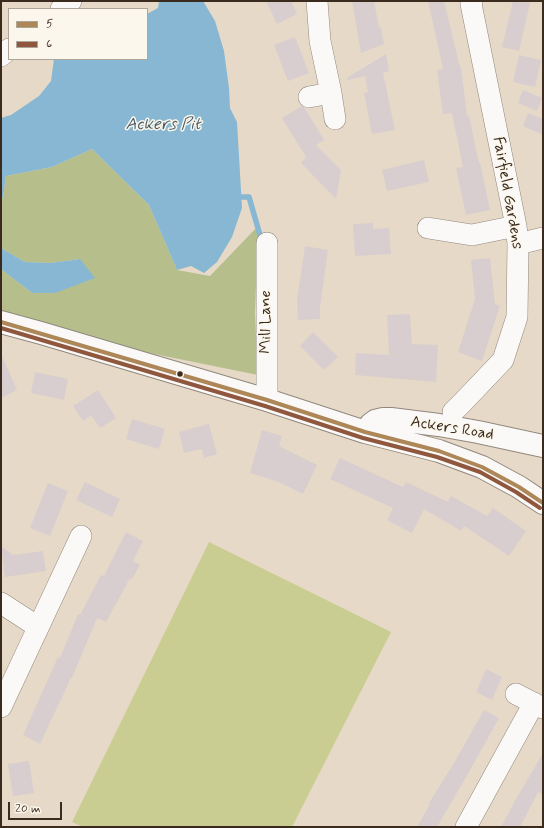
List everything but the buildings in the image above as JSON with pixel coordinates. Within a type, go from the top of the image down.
[{"type":"street","points":[[62,8],[71,1]]},
{"type":"street","points":[[317,1],[320,41],[336,119]]},
{"type":"street","name":"Fairfield Gardens","points":[[453,412],[503,360],[518,318],[517,235],[471,4],[472,1]]},
{"type":"street","points":[[309,97],[331,93]]},
{"type":"street","points":[[428,228],[472,235],[517,235],[543,238]]},
{"type":"street","name":"Mill Lane","points":[[267,244],[267,400]]},
{"type":"street","name":"Ackers Road","points":[[1,322],[267,400],[365,432],[439,451],[482,467],[519,487],[543,503]]},
{"type":"street","name":"Ackers Road","points":[[365,432],[375,421],[391,419],[439,425],[543,446]]},
{"type":"street","points":[[1,707],[81,536]]},
{"type":"street","points":[[1,603],[38,627]]},
{"type":"street","points":[[466,827],[539,706],[516,694]]},
{"type":"green space","points":[[92,149],[149,205],[177,270],[210,276],[258,226],[255,314],[258,375],[1,323],[1,269],[32,293],[80,259],[51,263],[25,262],[1,248],[1,198],[3,197],[6,176],[52,167]]},
{"type":"green space","points":[[209,542],[391,632],[292,827],[83,827],[72,822]]},
{"type":"water","name":"Ackers Pit","points":[[159,1],[203,1],[215,21],[224,51],[230,108],[237,122],[242,208],[232,237],[217,262],[204,273],[191,266],[177,270],[149,205],[92,149],[52,167],[6,176],[3,197],[1,198],[1,118],[11,115],[39,96],[51,81],[54,60],[148,60],[148,13],[158,8]]},
{"type":"water","points":[[1,248],[25,262],[51,263],[80,259],[95,278],[55,293],[32,293],[1,269]]},
{"type":"waterway","points":[[241,197],[249,197],[260,235],[260,242]]},
{"type":"transit line","name":"5","points":[[1,322],[267,400],[365,432],[439,451],[482,467],[519,487],[543,503]]},
{"type":"transit line","name":"6","points":[[1,328],[265,406],[363,438],[437,457],[480,472],[516,492],[540,508]]}]
